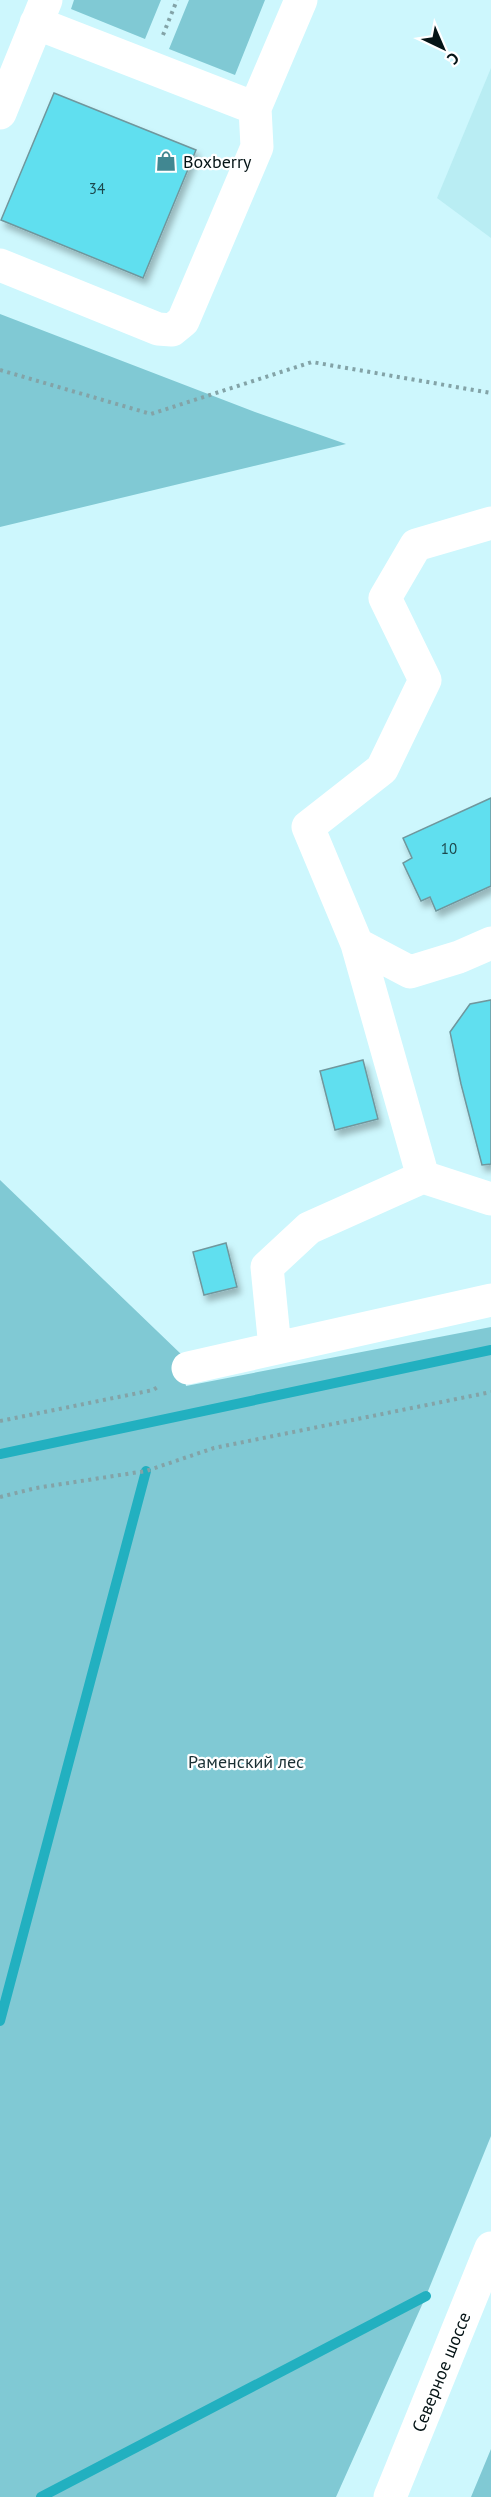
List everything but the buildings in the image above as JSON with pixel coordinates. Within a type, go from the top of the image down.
[{"type":"main road","points":[[0,265],[158,328],[172,330],[183,321],[257,147],[255,108],[301,0]]},
{"type":"main road","points":[[0,113],[41,12],[255,108]]},
{"type":"main road","points":[[423,1177],[357,944],[308,827],[382,769],[425,680],[385,598],[416,545],[491,523]]},
{"type":"main road","points":[[357,944],[410,972],[459,957],[491,943]]},
{"type":"main road","points":[[459,957],[491,962]]},
{"type":"main road","points":[[275,1348],[267,1268],[309,1228],[423,1177],[491,1198]]},
{"type":"main road","points":[[188,1368],[491,1300]]},
{"type":"main road","name":"Северное шоссе","points":[[390,2497],[491,2248]]},
{"type":"path","points":[[160,41],[177,0]]},
{"type":"path","points":[[0,369],[151,414],[312,362],[491,393]]},
{"type":"path","points":[[0,1421],[153,1390],[188,1368]]},
{"type":"path","points":[[0,1497],[36,1488],[146,1471],[214,1448],[491,1392]]},
{"type":"shaded area","points":[[491,68],[491,238],[437,198]]},
{"type":"green space","points":[[74,0],[161,0],[145,39],[71,9]]},
{"type":"green space","points":[[189,0],[265,0],[235,75],[169,49]]},
{"type":"green space","points":[[0,314],[255,412],[346,444],[0,527]]},
{"type":"green space","name":"Раменский лес","points":[[0,1180],[182,1355],[186,1386],[491,1327],[491,2136],[426,2296],[336,2497],[0,2497]]},
{"type":"green space","points":[[491,2449],[491,2497],[471,2497]]},
{"type":"waterway","points":[[0,1454],[491,1350]]},
{"type":"waterway","points":[[0,2021],[146,1471]]},
{"type":"waterway","points":[[41,2497],[426,2296]]},
{"type":"place","name":"Boxberry","points":[[166,161]]}]
